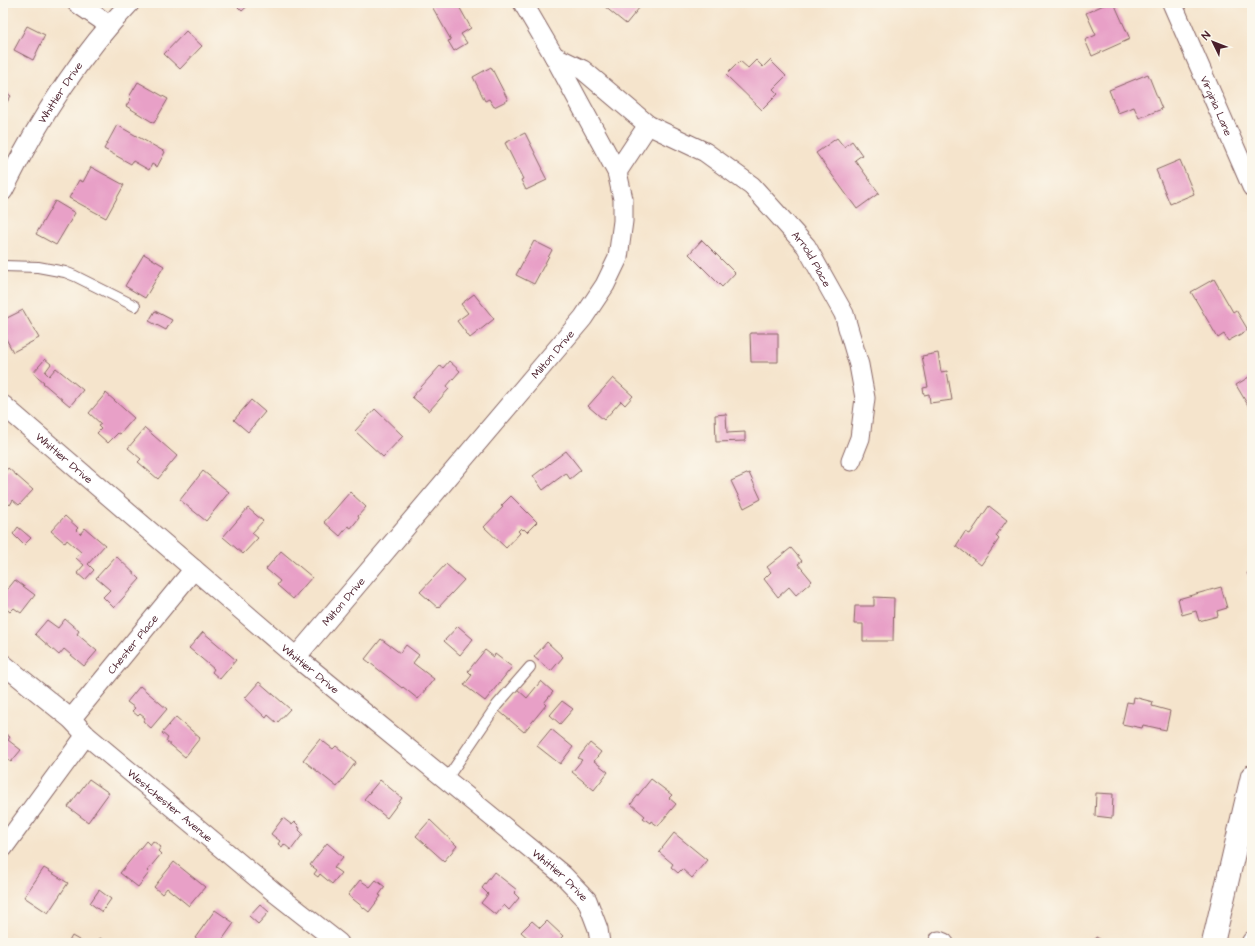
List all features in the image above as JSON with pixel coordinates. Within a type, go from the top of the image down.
[{"type":"street","points":[[77,3],[108,25]]},
{"type":"street","name":"Whittier Drive","points":[[3,191],[8,166],[53,100],[108,25],[130,3]]},
{"type":"street","name":"Milton Drive","points":[[296,657],[578,324],[605,285],[618,258],[623,221],[623,199],[617,172],[554,56],[523,3]]},
{"type":"street","name":"Virginia Lane","points":[[1172,3],[1252,187]]},
{"type":"street","name":"Arnold Place","points":[[554,56],[583,70],[648,125],[705,152],[752,186],[806,246],[844,314],[859,365],[865,398],[860,438],[851,461]]},
{"type":"street","points":[[617,172],[648,125]]},
{"type":"street","name":"Whittier Drive","points":[[3,405],[296,657],[562,875],[587,900],[598,929],[600,943]]},
{"type":"street","name":"Chester Place","points":[[71,719],[194,569]]},
{"type":"street","name":"Westchester Avenue","points":[[3,664],[71,719],[86,735],[274,892],[339,943]]},
{"type":"street","points":[[3,848],[86,735]]},
{"type":"street","points":[[1213,943],[1252,776]]},
{"type":"lane","points":[[3,266],[38,267],[65,272],[135,306]]},
{"type":"lane","points":[[446,780],[497,705],[530,667]]},
{"type":"building","points":[[234,3],[251,3],[242,11]]},
{"type":"building","points":[[430,3],[457,3],[471,28],[461,34],[467,43],[454,51],[448,41],[451,40]]},
{"type":"building","points":[[606,3],[636,3],[640,7],[626,24],[604,6]]},
{"type":"building","points":[[1108,3],[1114,3],[1130,39],[1092,56],[1085,40],[1096,35],[1086,13]]},
{"type":"building","points":[[27,26],[45,35],[33,60],[14,50]]},
{"type":"building","points":[[186,31],[202,46],[180,69],[164,54]]},
{"type":"building","points":[[756,60],[763,67],[770,60],[786,76],[773,89],[778,94],[762,110],[726,75],[740,61],[748,68]]},
{"type":"building","points":[[491,67],[508,100],[494,107],[489,99],[485,101],[473,77]]},
{"type":"building","points":[[1148,74],[1162,109],[1139,118],[1134,107],[1118,113],[1109,90]]},
{"type":"building","points":[[138,82],[168,99],[154,123],[126,106],[131,99],[129,97]]},
{"type":"building","points":[[3,90],[11,96],[3,108]]},
{"type":"building","points":[[117,125],[165,152],[157,167],[152,164],[149,170],[133,161],[131,164],[104,149]]},
{"type":"building","points":[[525,133],[547,180],[526,190],[521,180],[523,179],[505,143]]},
{"type":"building","points":[[837,138],[844,147],[852,141],[862,155],[855,160],[879,193],[857,209],[816,153]]},
{"type":"building","points":[[1180,160],[1194,194],[1170,204],[1156,170]]},
{"type":"building","points":[[91,167],[124,185],[106,218],[69,198],[79,180],[83,182]]},
{"type":"building","points":[[55,201],[75,213],[56,245],[36,234]]},
{"type":"building","points":[[702,240],[735,273],[722,287],[689,254]]},
{"type":"building","points":[[534,241],[552,250],[534,284],[516,275]]},
{"type":"building","points":[[144,254],[164,266],[145,298],[125,286]]},
{"type":"building","points":[[1214,279],[1233,312],[1236,310],[1248,330],[1228,341],[1224,334],[1218,338],[1191,292]]},
{"type":"building","points":[[474,294],[494,319],[470,338],[457,321],[468,313],[461,304]]},
{"type":"building","points":[[23,310],[39,338],[13,352],[4,335],[7,334],[3,328],[3,320]]},
{"type":"building","points":[[155,311],[172,320],[166,330],[149,321]]},
{"type":"building","points":[[750,333],[778,333],[778,362],[751,362]]},
{"type":"building","points":[[938,353],[941,372],[947,371],[952,400],[930,403],[929,394],[924,395],[923,388],[928,387],[922,356]]},
{"type":"building","points":[[45,359],[51,364],[45,372],[49,376],[56,368],[83,390],[70,406],[33,373]]},
{"type":"building","points":[[449,361],[460,371],[446,387],[449,389],[429,411],[412,397],[440,366],[443,368]]},
{"type":"building","points":[[1252,375],[1252,412],[1236,385]]},
{"type":"building","points":[[613,378],[633,396],[625,405],[621,401],[604,420],[588,406]]},
{"type":"building","points":[[106,393],[134,418],[120,434],[118,433],[108,443],[97,433],[101,429],[98,426],[101,424],[89,413]]},
{"type":"building","points":[[251,400],[265,412],[248,432],[234,420]]},
{"type":"building","points":[[375,409],[403,436],[383,457],[355,431]]},
{"type":"building","points":[[726,414],[727,433],[745,432],[745,441],[716,442],[715,415]]},
{"type":"building","points":[[145,428],[177,456],[158,479],[138,462],[141,459],[128,448]]},
{"type":"building","points":[[566,451],[581,470],[570,479],[566,473],[543,490],[533,476]]},
{"type":"building","points":[[8,468],[33,490],[19,505],[13,500],[10,505],[3,498],[3,474]]},
{"type":"building","points":[[203,471],[229,492],[206,521],[180,500]]},
{"type":"building","points":[[749,473],[761,499],[744,508],[731,481]]},
{"type":"building","points":[[350,492],[366,507],[358,516],[359,518],[351,528],[348,526],[340,536],[324,522]]},
{"type":"building","points":[[511,496],[537,522],[527,532],[521,528],[518,531],[520,533],[506,548],[484,527]]},
{"type":"building","points":[[989,506],[1007,520],[996,536],[999,539],[981,565],[956,546],[965,532],[970,534]]},
{"type":"building","points":[[248,508],[263,521],[252,533],[258,538],[243,554],[223,537]]},
{"type":"building","points":[[65,516],[78,528],[76,530],[80,534],[85,528],[105,545],[88,564],[94,570],[85,580],[77,573],[84,565],[76,558],[81,552],[67,540],[65,543],[51,531]]},
{"type":"building","points":[[18,527],[31,538],[24,545],[13,534]]},
{"type":"building","points":[[791,548],[802,561],[798,564],[812,581],[796,595],[789,587],[778,597],[764,579],[771,572],[767,567]]},
{"type":"building","points":[[281,551],[312,577],[293,599],[277,585],[280,581],[266,569]]},
{"type":"building","points":[[116,556],[140,579],[114,608],[103,597],[110,590],[96,578]]},
{"type":"building","points":[[446,564],[464,580],[438,608],[420,592]]},
{"type":"building","points":[[1252,566],[1252,577],[1247,574]]},
{"type":"building","points":[[15,580],[35,595],[21,613],[14,608],[10,612],[3,606],[6,601],[3,599],[3,595]]},
{"type":"building","points":[[1221,587],[1227,608],[1217,611],[1218,616],[1199,621],[1196,611],[1182,615],[1178,599]]},
{"type":"building","points":[[874,597],[894,598],[893,641],[863,641],[863,624],[854,624],[855,606],[874,606]]},
{"type":"building","points":[[65,619],[79,631],[77,634],[97,651],[84,666],[64,649],[59,655],[35,634],[47,620],[58,628]]},
{"type":"building","points":[[458,626],[473,639],[460,655],[444,641]]},
{"type":"building","points":[[203,632],[236,660],[220,679],[212,672],[214,669],[189,648]]},
{"type":"building","points":[[381,639],[400,653],[406,645],[419,655],[413,663],[434,679],[418,699],[365,659]]},
{"type":"building","points":[[547,642],[563,657],[551,671],[534,657]]},
{"type":"building","points":[[485,650],[494,657],[495,654],[512,667],[485,701],[464,685],[472,675],[468,671]]},
{"type":"building","points":[[541,681],[553,692],[544,703],[546,705],[524,732],[499,711],[517,689],[527,698]]},
{"type":"building","points":[[259,682],[290,709],[277,723],[268,715],[266,718],[245,698]]},
{"type":"building","points":[[140,686],[167,709],[151,728],[143,721],[145,718],[140,714],[138,716],[132,711],[135,708],[127,702]]},
{"type":"building","points":[[1134,697],[1153,702],[1152,706],[1170,711],[1166,730],[1143,725],[1142,728],[1122,724],[1127,702],[1133,703]]},
{"type":"building","points":[[562,701],[573,709],[560,724],[550,715]]},
{"type":"building","points":[[176,717],[200,738],[185,757],[166,741],[168,738],[162,733]]},
{"type":"building","points":[[551,729],[573,747],[560,764],[537,746]]},
{"type":"building","points":[[3,732],[10,737],[8,740],[21,750],[11,762],[3,756]]},
{"type":"building","points":[[320,739],[333,749],[336,746],[356,762],[337,787],[303,760]]},
{"type":"building","points":[[590,743],[601,752],[594,761],[608,772],[594,790],[572,772],[582,760],[578,758]]},
{"type":"building","points":[[89,779],[109,793],[88,822],[68,807]]},
{"type":"building","points":[[651,779],[672,795],[669,798],[676,804],[658,826],[643,818],[645,816],[631,804]]},
{"type":"building","points":[[380,780],[402,798],[387,818],[364,799]]},
{"type":"building","points":[[1096,793],[1113,794],[1112,818],[1095,816]]},
{"type":"building","points":[[283,818],[292,825],[295,822],[303,834],[291,850],[284,844],[282,847],[278,844],[280,841],[271,834]]},
{"type":"building","points":[[430,820],[457,846],[444,861],[416,836]]},
{"type":"building","points":[[674,833],[707,860],[692,878],[682,869],[678,873],[671,867],[673,864],[659,852]]},
{"type":"building","points":[[146,841],[150,845],[153,841],[161,847],[158,851],[161,854],[147,871],[149,873],[138,887],[120,873]]},
{"type":"building","points":[[327,843],[343,857],[334,868],[341,873],[332,884],[320,874],[318,877],[314,874],[317,870],[310,865]]},
{"type":"building","points":[[174,862],[205,887],[189,906],[167,888],[162,894],[154,887]]},
{"type":"building","points":[[44,868],[68,883],[48,913],[24,897]]},
{"type":"building","points":[[494,872],[517,890],[514,893],[519,898],[509,910],[504,905],[496,915],[481,903],[488,894],[482,888]]},
{"type":"building","points":[[360,880],[370,887],[376,880],[385,887],[379,895],[381,896],[369,912],[348,895]]},
{"type":"building","points":[[99,890],[111,899],[102,912],[90,903]]},
{"type":"building","points":[[260,904],[269,912],[258,924],[249,916]]},
{"type":"building","points":[[215,910],[234,923],[220,943],[202,943],[195,938]]},
{"type":"building","points":[[532,921],[540,928],[547,921],[563,936],[556,943],[529,943],[528,942],[530,940],[521,932]]},
{"type":"building","points":[[72,936],[84,943],[68,943]]},
{"type":"building","points":[[1096,937],[1107,943],[1093,943]]},
{"type":"building","points":[[100,938],[108,943],[96,943]]}]
